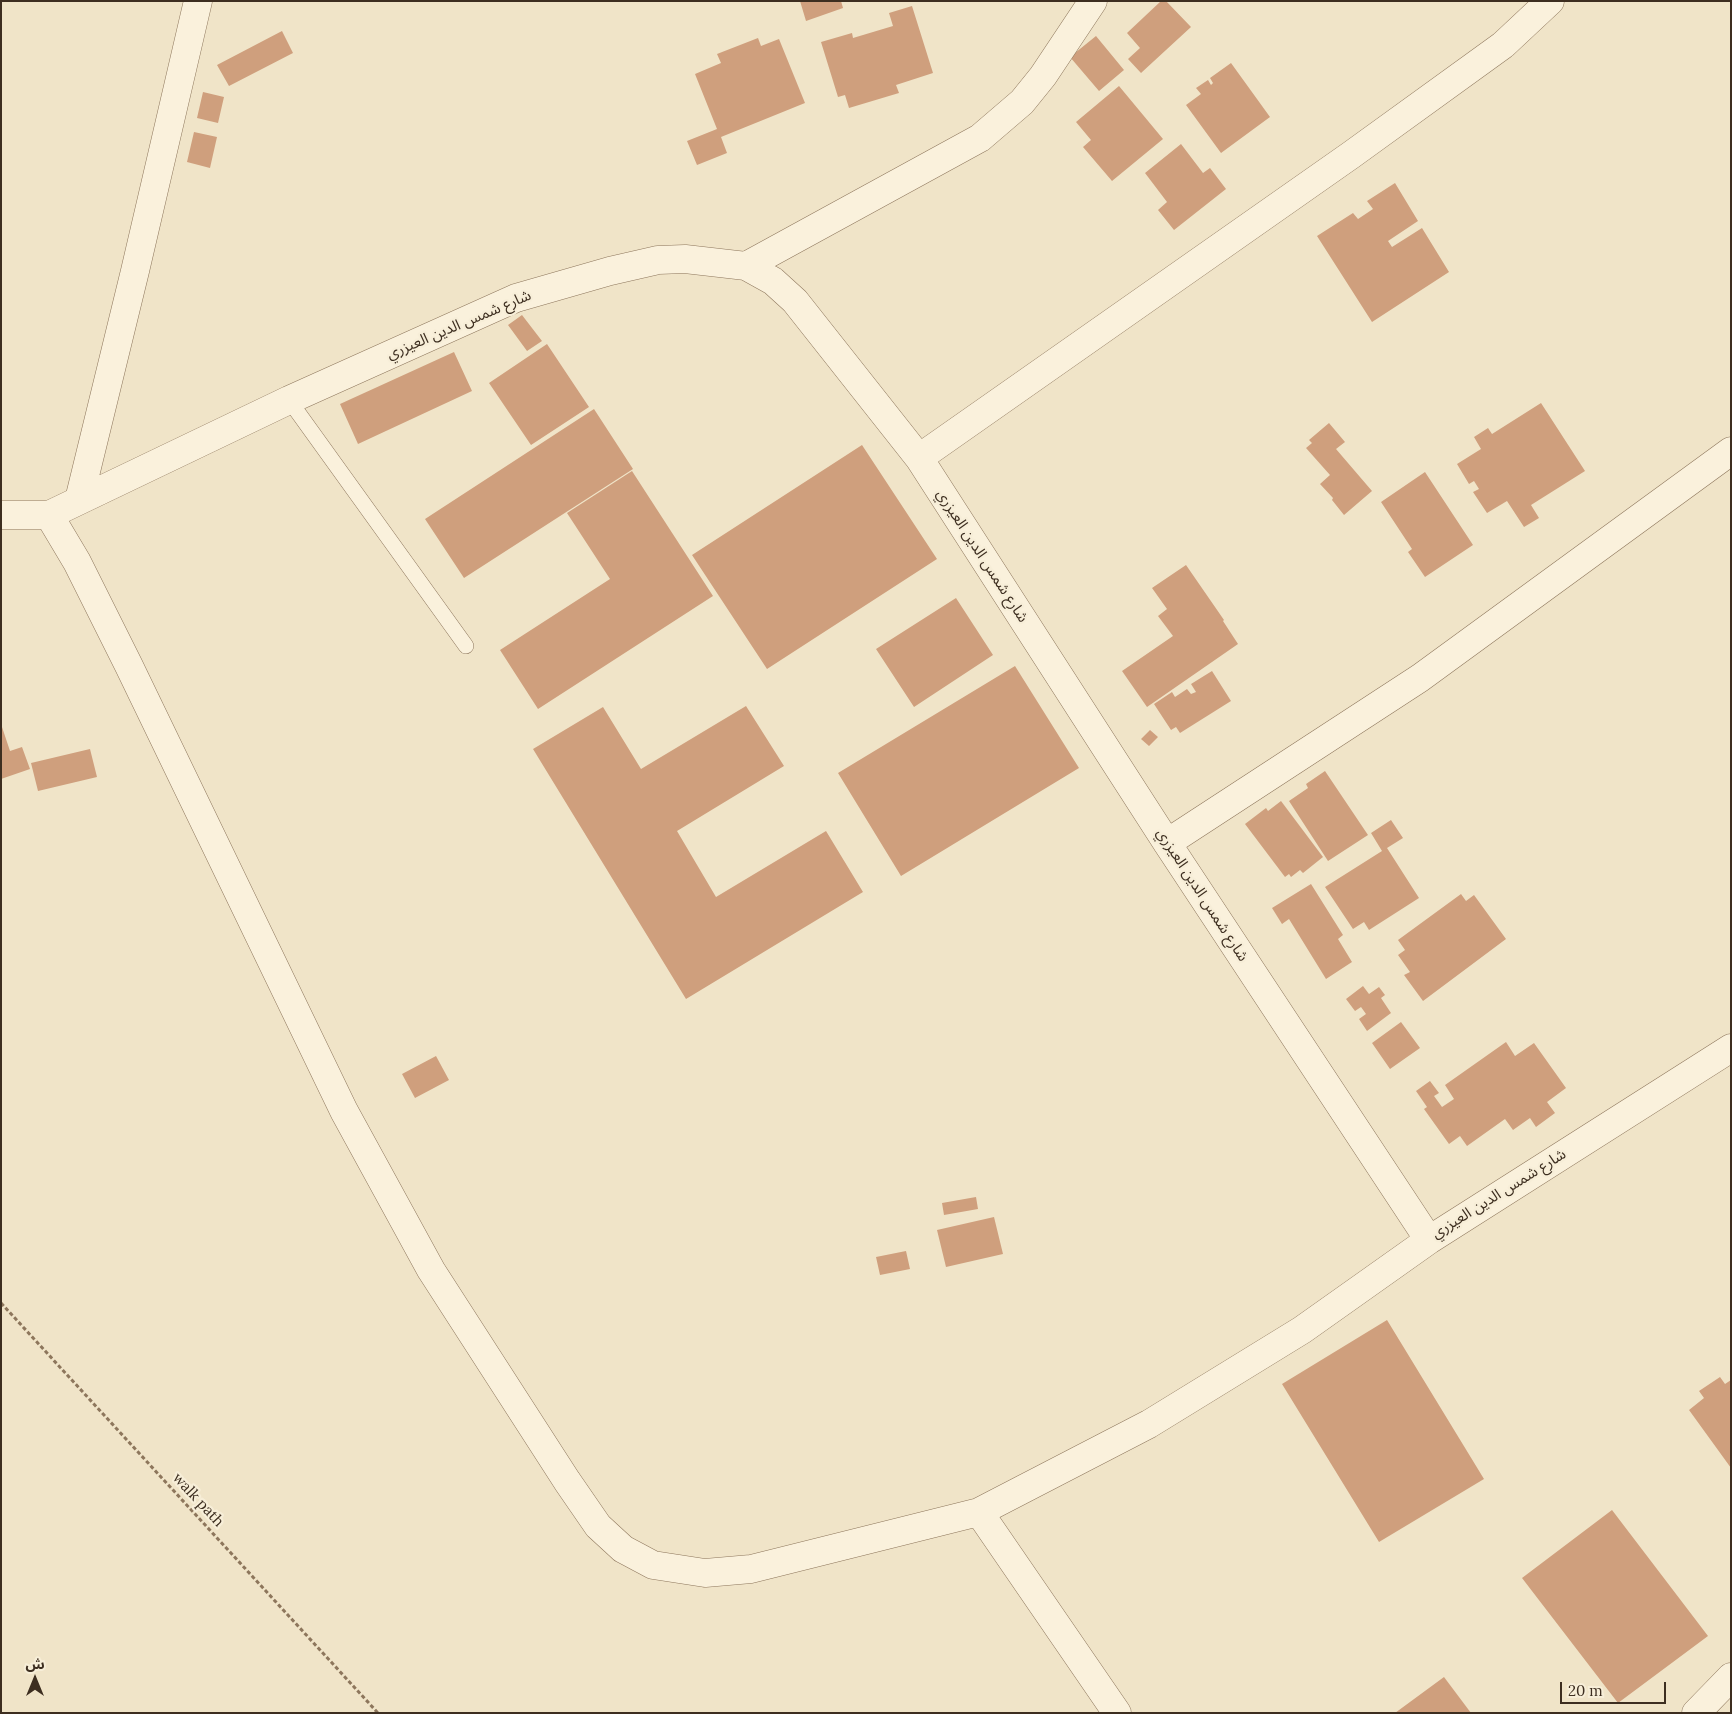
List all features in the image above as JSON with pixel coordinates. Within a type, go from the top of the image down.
[{"type":"street","points":[[79,500],[198,1]]},
{"type":"street","points":[[746,266],[980,138],[1022,102],[1043,76],[1093,1]]},
{"type":"street","points":[[919,458],[1367,144],[1504,45],[1550,1]]},
{"type":"street","name":"شارع شمس الدين العيزري","points":[[1,515],[48,515],[289,400],[516,298],[610,271],[658,260],[685,259],[746,266],[773,281],[795,301],[919,458],[1167,842],[1429,1240],[1731,1048]]},
{"type":"street","points":[[1167,842],[1420,678],[1731,451]]},
{"type":"street","points":[[48,515],[76,562],[344,1111],[431,1270],[566,1481],[598,1526],[623,1549],[653,1565],[705,1574],[751,1569],[979,1512],[1149,1424],[1302,1330],[1429,1240]]},
{"type":"street","points":[[979,1512],[1117,1713]]},
{"type":"street","points":[[1696,1713],[1731,1677]]},
{"type":"lane","points":[[289,400],[466,646]]},
{"type":"path","name":"walk path","points":[[1,1303],[378,1713]]},
{"type":"building","points":[[800,1],[841,1],[843,8],[806,21]]},
{"type":"building","points":[[1161,1],[1166,1],[1191,27],[1141,73],[1128,59],[1140,48],[1127,33]]},
{"type":"building","points":[[912,6],[933,73],[896,85],[899,93],[849,108],[845,95],[838,97],[821,42],[852,33],[853,38],[893,26],[889,13]]},
{"type":"building","points":[[282,31],[293,53],[229,86],[217,65]]},
{"type":"building","points":[[1096,36],[1124,70],[1099,91],[1070,57]]},
{"type":"building","points":[[758,38],[761,46],[779,39],[805,103],[721,137],[727,153],[697,165],[687,141],[717,129],[695,74],[721,63],[717,54]]},
{"type":"building","points":[[1231,63],[1270,117],[1221,153],[1186,105],[1201,94],[1196,88],[1208,80],[1211,85],[1213,83],[1210,78]]},
{"type":"building","points":[[1119,86],[1163,139],[1112,181],[1083,147],[1091,140],[1076,122]]},
{"type":"building","points":[[203,92],[224,97],[218,123],[197,118]]},
{"type":"building","points":[[194,132],[217,137],[210,168],[187,162]]},
{"type":"building","points":[[1181,144],[1203,173],[1210,168],[1226,189],[1174,230],[1158,210],[1167,202],[1145,173]]},
{"type":"building","points":[[1395,183],[1418,221],[1388,241],[1392,247],[1422,228],[1449,272],[1372,322],[1317,236],[1353,213],[1358,219],[1373,209],[1367,201]]},
{"type":"building","points":[[522,315],[542,341],[527,351],[508,325]]},
{"type":"building","points":[[547,344],[589,407],[531,445],[489,383]]},
{"type":"building","points":[[454,352],[472,391],[358,444],[340,404]]},
{"type":"building","points":[[1541,403],[1585,471],[1531,505],[1539,518],[1524,527],[1507,501],[1487,513],[1473,492],[1479,489],[1474,481],[1469,484],[1457,464],[1481,449],[1474,437],[1488,428],[1492,434]]},
{"type":"building","points":[[594,409],[633,469],[464,578],[425,519]]},
{"type":"building","points":[[1329,423],[1345,442],[1336,449],[1372,491],[1344,515],[1332,500],[1333,498],[1320,484],[1330,475],[1306,448],[1312,443],[1309,440]]},
{"type":"building","points":[[862,445],[937,559],[767,669],[692,555]]},
{"type":"building","points":[[632,471],[713,596],[538,709],[500,650],[610,579],[567,513]]},
{"type":"building","points":[[1425,472],[1473,545],[1425,577],[1408,552],[1412,549],[1381,502]]},
{"type":"building","points":[[1186,565],[1224,620],[1238,644],[1147,707],[1122,671],[1173,636],[1158,616],[1167,609],[1152,588]]},
{"type":"building","points":[[956,598],[993,655],[914,707],[876,649]]},
{"type":"building","points":[[1015,666],[1079,768],[901,876],[838,773]]},
{"type":"building","points":[[1212,671],[1231,701],[1180,733],[1176,727],[1171,730],[1154,704],[1172,692],[1175,697],[1187,689],[1191,694],[1196,692],[1191,684]]},
{"type":"building","points":[[746,706],[784,766],[677,831],[716,897],[826,831],[863,892],[686,999],[533,749],[603,707],[641,769]]},
{"type":"building","points":[[1,724],[10,751],[22,747],[30,769],[1,779]]},
{"type":"building","points":[[1150,730],[1158,737],[1149,746],[1141,739]]},
{"type":"building","points":[[90,749],[97,777],[38,791],[31,763]]},
{"type":"building","points":[[1325,771],[1368,835],[1328,861],[1289,801],[1308,788],[1306,784]]},
{"type":"building","points":[[1281,801],[1323,857],[1303,873],[1300,870],[1291,877],[1289,874],[1285,877],[1245,824],[1266,808],[1268,811]]},
{"type":"building","points":[[1391,820],[1403,838],[1387,848],[1419,898],[1369,930],[1364,922],[1353,929],[1325,887],[1382,851],[1371,833]]},
{"type":"building","points":[[1311,884],[1343,935],[1338,939],[1352,962],[1326,979],[1289,919],[1282,924],[1272,908]]},
{"type":"building","points":[[1461,894],[1466,901],[1474,895],[1506,939],[1423,1001],[1404,975],[1410,972],[1398,955],[1405,950],[1398,940]]},
{"type":"building","points":[[1363,986],[1369,994],[1379,987],[1385,995],[1381,998],[1391,1013],[1367,1031],[1359,1019],[1366,1014],[1361,1007],[1355,1011],[1346,999]]},
{"type":"building","points":[[1401,1022],[1420,1048],[1390,1069],[1372,1043]]},
{"type":"building","points":[[1506,1042],[1515,1056],[1534,1043],[1566,1088],[1547,1102],[1555,1113],[1536,1127],[1530,1118],[1513,1130],[1505,1119],[1467,1146],[1460,1136],[1449,1144],[1424,1109],[1427,1107],[1416,1091],[1430,1081],[1439,1093],[1434,1096],[1442,1107],[1454,1099],[1445,1085]]},
{"type":"building","points":[[436,1056],[449,1080],[415,1098],[402,1074]]},
{"type":"building","points":[[976,1197],[978,1209],[944,1215],[942,1203]]},
{"type":"building","points":[[994,1217],[1003,1254],[946,1267],[937,1230]]},
{"type":"building","points":[[906,1251],[910,1269],[880,1275],[876,1257]]},
{"type":"building","points":[[1387,1320],[1484,1479],[1379,1542],[1282,1384]]},
{"type":"building","points":[[1720,1377],[1725,1384],[1731,1380],[1731,1468],[1689,1410],[1704,1398],[1699,1391]]},
{"type":"building","points":[[1612,1510],[1708,1636],[1618,1703],[1522,1578]]},
{"type":"building","points":[[1444,1677],[1471,1713],[1395,1713]]}]
